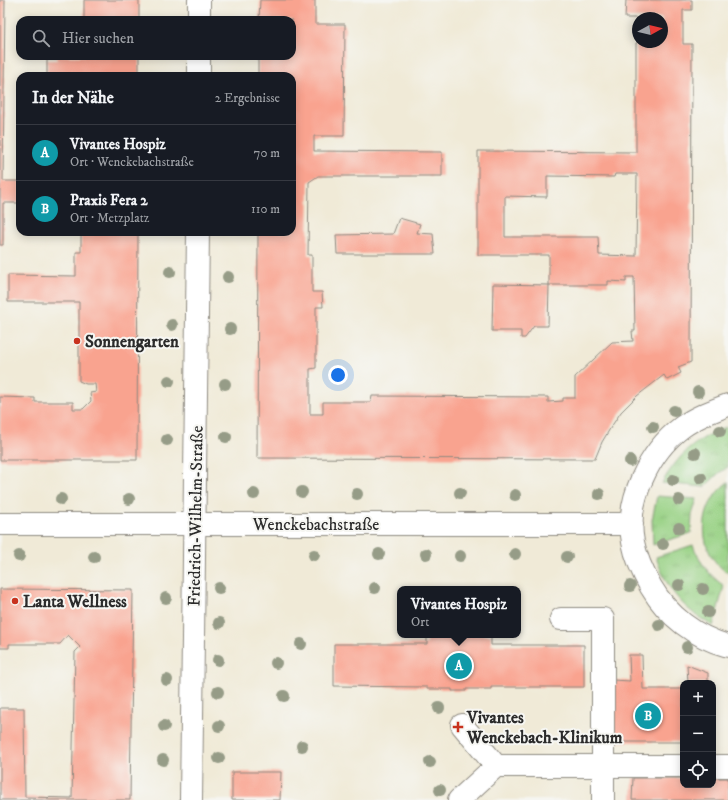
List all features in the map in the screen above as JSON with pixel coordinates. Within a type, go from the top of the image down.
[{"type":"street","points":[[199,0],[199,16]]},
{"type":"street","points":[[199,60],[199,72]]},
{"type":"street","name":"Friedrich-Wilhelm-Straße","points":[[191,800],[198,236]]},
{"type":"street","points":[[728,405],[702,415],[682,428],[663,444],[649,464],[639,487],[634,505],[632,524],[632,540],[643,574],[665,608],[680,622],[696,633],[714,642],[728,646]]},
{"type":"street","name":"Wenckebachstraße","points":[[0,524],[632,524]]},
{"type":"street","points":[[561,619],[603,619],[603,800]]},
{"type":"street","points":[[462,725],[496,766]]},
{"type":"street","points":[[459,800],[496,766],[680,766]]},
{"type":"street","points":[[716,766],[728,766]]},
{"type":"green space","points":[[726,427],[728,435],[728,467],[704,487],[662,483],[674,464],[688,449],[705,437]]},
{"type":"green space","points":[[728,482],[728,573],[717,564],[710,553],[704,528],[706,515],[711,503],[718,491]]},
{"type":"green space","points":[[657,496],[697,499],[692,515],[691,533],[653,545],[652,520]]},
{"type":"green space","points":[[693,545],[706,568],[724,586],[713,626],[693,613],[677,598],[665,579],[656,557]]},
{"type":"building","points":[[0,0],[5,0],[3,181],[16,181],[16,203],[3,203],[3,245],[0,245]]},
{"type":"building","points":[[84,0],[139,0],[139,16],[84,16]]},
{"type":"building","points":[[260,0],[315,0],[315,24],[345,24],[344,136],[314,136],[314,151],[442,152],[442,176],[318,176],[309,182],[308,255],[312,255],[312,292],[322,292],[323,307],[316,307],[316,368],[310,369],[310,414],[323,414],[323,402],[371,402],[372,396],[548,397],[548,402],[563,401],[563,398],[575,398],[575,377],[612,342],[633,341],[632,331],[635,331],[634,277],[626,277],[626,282],[608,281],[608,285],[549,285],[549,255],[478,255],[478,151],[636,152],[636,48],[668,48],[668,12],[632,12],[632,18],[625,18],[626,0],[692,0],[692,10],[683,10],[683,44],[692,44],[691,362],[678,367],[681,373],[667,380],[664,375],[637,396],[621,412],[602,442],[595,459],[257,458],[258,236],[296,236],[296,72],[258,72],[258,60],[296,60],[296,16],[259,16]],"holes":[[[615,174],[637,174],[636,256],[599,255],[598,237],[505,237],[505,196],[547,197],[547,176],[614,177]]]},
{"type":"building","points":[[47,60],[139,60],[139,72],[47,72]]},
{"type":"building","points":[[399,218],[420,224],[417,233],[433,234],[435,254],[337,254],[336,235],[393,234]]},
{"type":"building","points":[[81,236],[138,236],[137,460],[0,460],[0,397],[35,398],[35,402],[73,402],[73,409],[83,409],[91,401],[90,393],[96,392],[95,384],[86,384],[79,381],[79,302],[8,302],[8,275],[76,276],[76,252],[81,252]]},
{"type":"building","points":[[493,284],[549,285],[548,326],[534,326],[525,338],[521,338],[521,331],[492,331]]},
{"type":"building","points":[[0,589],[133,590],[130,800],[0,800],[0,708],[24,708],[25,797],[72,798],[75,652],[80,647],[68,635],[60,644],[9,644],[9,648],[0,648]]},
{"type":"building","points":[[427,638],[491,638],[491,645],[584,645],[584,687],[491,687],[491,689],[466,689],[466,691],[452,691],[452,689],[427,689],[427,687],[334,686],[334,644],[427,644]]},
{"type":"building","points":[[629,655],[642,655],[643,689],[680,689],[680,742],[613,742],[613,680],[630,681]]},
{"type":"building","points":[[687,665],[708,673],[708,680],[688,680]]},
{"type":"building","points":[[232,772],[281,772],[280,800],[232,800]]},
{"type":"building","points":[[633,778],[680,778],[680,788],[716,788],[716,778],[728,778],[728,800],[632,800]]},
{"type":"place","name":"Sonnengarten","points":[[77,341]]},
{"type":"place","name":"Lanta Wellness","points":[[15,601]]},
{"type":"place","name":"Vivantes Hospiz","points":[[459,666]]},
{"type":"place","name":"Praxis Fera 2","points":[[648,716]]},
{"type":"place","name":"Vivantes Wenckebach-Klinikum","points":[[458,727]]}]
